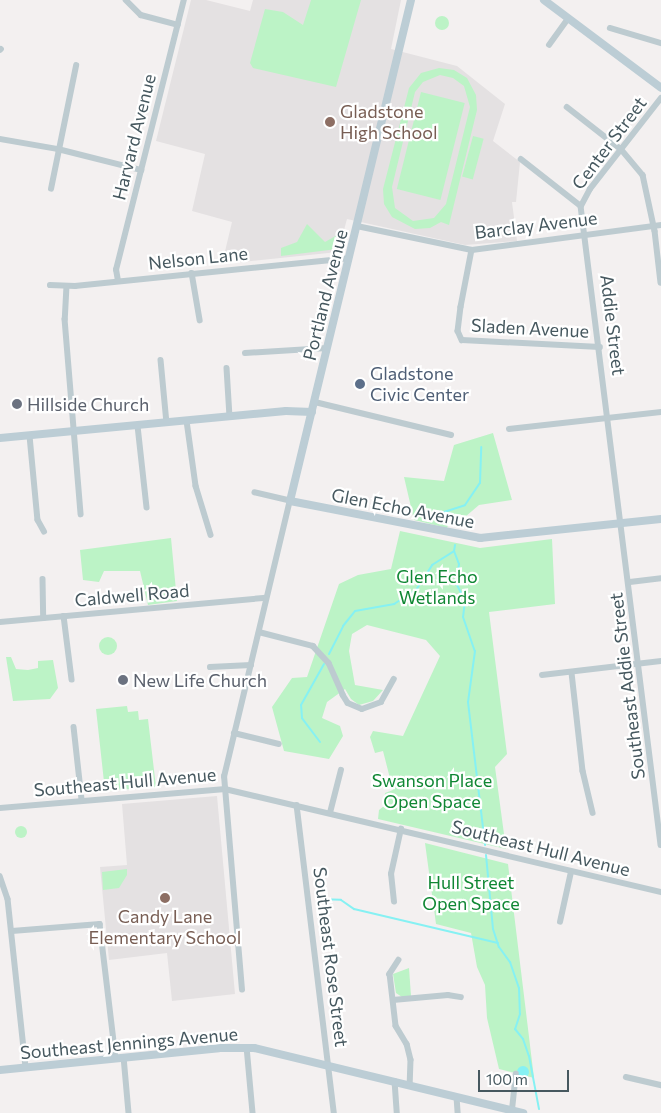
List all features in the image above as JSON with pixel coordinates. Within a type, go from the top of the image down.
[{"type":"street","points":[[126,0],[141,15],[178,25]]},
{"type":"street","name":"Harvard Avenue","points":[[118,281],[116,270],[184,0]]},
{"type":"street","name":"Portland Avenue","points":[[242,990],[224,789],[234,733],[411,0]]},
{"type":"street","points":[[544,0],[661,88]]},
{"type":"street","points":[[549,45],[568,19]]},
{"type":"street","points":[[610,28],[661,43]]},
{"type":"street","points":[[51,188],[60,157],[58,149],[76,66]]},
{"type":"street","name":"Center Street","points":[[581,206],[661,98]]},
{"type":"street","points":[[566,107],[621,150],[643,176],[653,226],[661,283]]},
{"type":"street","points":[[0,139],[58,149],[141,170]]},
{"type":"street","points":[[521,159],[581,206]]},
{"type":"street","name":"Addie Street","points":[[581,206],[610,418],[622,524]]},
{"type":"street","name":"Barclay Avenue","points":[[357,226],[472,250],[661,225]]},
{"type":"street","name":"Sladen Avenue","points":[[472,250],[461,303],[459,337],[462,340],[600,347]]},
{"type":"street","name":"Nelson Lane","points":[[50,285],[67,286],[349,258]]},
{"type":"street","points":[[192,273],[200,320]]},
{"type":"street","points":[[67,286],[65,312],[81,514]]},
{"type":"street","points":[[245,353],[327,348]]},
{"type":"street","points":[[160,360],[167,423]]},
{"type":"street","points":[[227,368],[230,417]]},
{"type":"street","points":[[314,402],[451,435]]},
{"type":"street","points":[[0,438],[296,411],[312,412]]},
{"type":"street","points":[[509,429],[661,412]]},
{"type":"street","points":[[187,421],[198,494],[211,535]]},
{"type":"street","points":[[138,426],[146,508]]},
{"type":"street","points":[[30,436],[38,520],[44,531]]},
{"type":"street","points":[[255,493],[290,501]]},
{"type":"street","name":"Glen Echo Avenue","points":[[290,501],[480,538],[661,519]]},
{"type":"street","name":"Southeast Addie Street","points":[[622,524],[661,845]]},
{"type":"street","points":[[630,582],[661,578]]},
{"type":"street","points":[[43,579],[44,618]]},
{"type":"street","name":"Caldwell Road","points":[[0,622],[266,598]]},
{"type":"street","points":[[64,616],[72,679]]},
{"type":"street","points":[[259,632],[313,646],[329,663],[348,703],[362,709],[381,702],[394,679]]},
{"type":"street","points":[[542,675],[572,673],[661,661]]},
{"type":"street","points":[[210,667],[251,665]]},
{"type":"street","points":[[572,673],[583,771],[593,814]]},
{"type":"street","points":[[74,727],[82,799]]},
{"type":"street","points":[[234,733],[279,744]]},
{"type":"street","points":[[330,813],[341,770]]},
{"type":"street","name":"Southeast Hull Avenue","points":[[0,808],[82,799],[224,789],[401,829],[571,872],[661,892]]},
{"type":"street","name":"Southeast Rose Street","points":[[297,805],[334,1113]]},
{"type":"street","points":[[394,902],[391,874],[401,829]]},
{"type":"street","points":[[560,922],[571,872]]},
{"type":"street","points":[[0,876],[8,899],[26,1067]]},
{"type":"street","points":[[12,931],[100,924],[130,1113]]},
{"type":"street","points":[[399,960],[390,974],[392,1000],[396,1026],[409,1051],[410,1085]]},
{"type":"street","points":[[392,1000],[448,995],[461,997]]},
{"type":"street","points":[[247,1047],[253,1113]]},
{"type":"street","name":"Southeast Jennings Avenue","points":[[0,1070],[120,1057],[247,1047],[329,1065],[523,1113]]},
{"type":"street","points":[[512,1110],[516,1074]]},
{"type":"street","points":[[626,1077],[661,1086]]},
{"type":"street","points":[[395,1081],[397,1113]]},
{"type":"street","points":[[457,1097],[458,1113]]},
{"type":"shaded area","name":"Gladstone High School","points":[[191,0],[206,0],[250,11],[253,0],[401,0],[391,49],[457,66],[505,104],[493,141],[520,162],[516,202],[512,202],[517,241],[465,245],[347,219],[338,252],[222,264],[232,222],[192,211],[205,154],[156,141]]},
{"type":"shaded area","name":"Candy Lane Elementary School","points":[[217,796],[235,994],[172,1001],[167,953],[109,960],[100,867],[127,865],[122,804]]},
{"type":"green space","points":[[311,0],[361,0],[336,87],[253,68],[250,63],[265,9],[283,12],[303,25]]},
{"type":"green space","points":[[439,16],[445,16],[449,23],[445,30],[439,30],[435,26],[435,20]]},
{"type":"green space","points":[[439,68],[454,70],[467,78],[476,95],[477,110],[449,225],[441,222],[430,228],[415,229],[392,217],[384,204],[383,189],[409,88],[421,73]],"holes":[[[440,75],[453,78],[464,86],[470,107],[446,204],[434,218],[413,221],[395,208],[392,187],[415,92],[423,82]]]},
{"type":"green space","points":[[421,92],[465,103],[440,200],[397,189]]},
{"type":"green space","points":[[473,136],[484,139],[473,179],[462,177]]},
{"type":"green space","points":[[307,224],[325,242],[339,234],[337,249],[281,256],[281,248],[297,242]]},
{"type":"green space","points":[[493,433],[512,500],[479,505],[465,517],[452,514],[447,528],[414,520],[404,477],[444,481],[454,445]]},
{"type":"green space","points":[[400,531],[480,548],[552,539],[555,604],[489,612],[507,754],[495,767],[506,849],[378,819],[379,810],[384,806],[385,793],[393,790],[383,751],[375,753],[370,737],[373,731],[403,736],[440,656],[426,640],[367,625],[352,634],[349,651],[355,685],[383,690],[373,701],[359,705],[351,699],[345,689],[327,702],[322,718],[340,726],[343,736],[329,759],[284,751],[272,707],[292,678],[307,677],[339,584],[358,575],[391,569]]},
{"type":"green space","points":[[171,538],[177,601],[148,605],[140,571],[104,571],[99,582],[83,580],[80,550]]},
{"type":"green space","points":[[108,637],[114,640],[117,646],[114,652],[108,655],[102,652],[99,646],[102,640]]},
{"type":"green space","points":[[6,657],[11,657],[16,669],[28,670],[38,668],[38,661],[53,660],[58,688],[50,699],[13,701]]},
{"type":"green space","points":[[127,706],[128,712],[138,711],[139,720],[148,719],[156,787],[105,791],[96,709]]},
{"type":"green space","points":[[19,826],[23,826],[27,832],[23,838],[19,838],[15,834],[15,830]]},
{"type":"green space","name":"Hull Street Open Space","points":[[425,843],[508,864],[534,1078],[499,1069],[487,1018],[485,985],[477,967],[471,933],[436,924]]},
{"type":"green space","points":[[127,869],[127,875],[119,888],[103,890],[102,872]]},
{"type":"green space","points":[[409,968],[411,996],[402,997],[396,993],[393,974]]},
{"type":"water","points":[[525,1066],[528,1067],[528,1077],[521,1078],[518,1077],[517,1070],[518,1067]]},
{"type":"waterway","points":[[441,523],[444,512],[465,505],[480,483],[481,447]]},
{"type":"waterway","points":[[455,545],[454,551],[459,564],[456,583],[465,601],[463,617],[475,651],[468,702],[485,845]]},
{"type":"waterway","points":[[329,654],[343,626],[355,611],[394,604],[416,590],[432,565],[454,551]]},
{"type":"waterway","points":[[320,742],[302,718],[301,705],[324,664]]},
{"type":"waterway","points":[[486,855],[493,929],[499,947],[510,962],[519,988],[520,1014],[515,1029],[523,1039],[529,1056],[539,1109]]},
{"type":"waterway","points":[[316,899],[341,900],[354,909],[498,943]]},
{"type":"place","name":"Gladstone High School","points":[[330,122]]},
{"type":"place","name":"Gladstone Civic Center","points":[[360,384]]},
{"type":"place","name":"Hillside Church","points":[[17,404]]},
{"type":"place","name":"New Life Church","points":[[123,680]]},
{"type":"place","name":"Candy Lane Elementary School","points":[[165,898]]},
{"type":"park label","name":"Glen Echo Wetlands","points":[[437,587]]},
{"type":"park label","name":"Swanson Place Open Space","points":[[432,791]]}]
